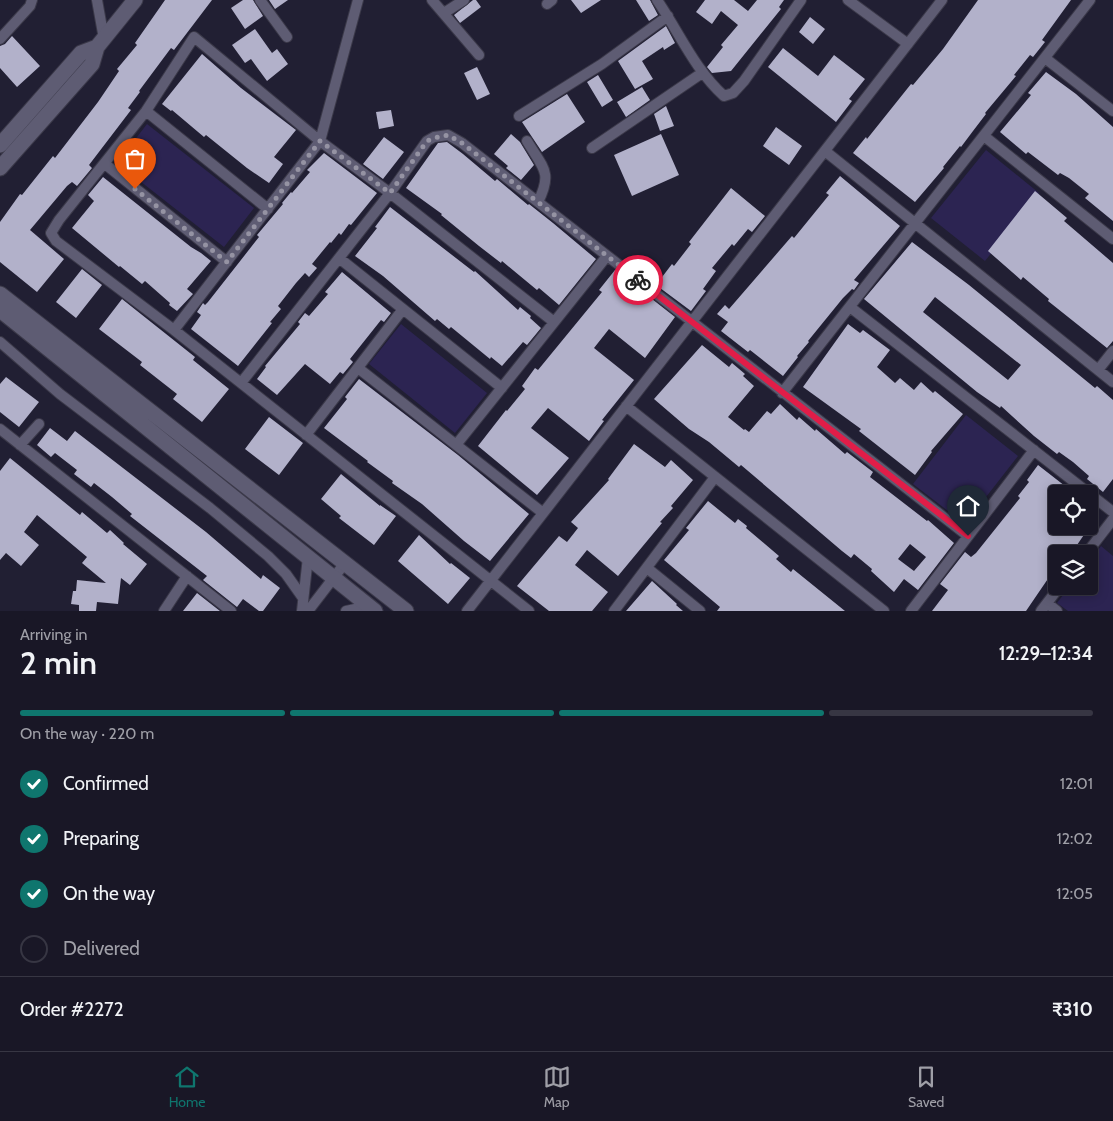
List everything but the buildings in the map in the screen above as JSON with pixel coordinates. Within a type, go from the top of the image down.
[{"type":"main road","points":[[0,168],[92,64],[100,43],[135,0]]},
{"type":"main road","points":[[0,145],[81,53],[100,43]]},
{"type":"main road","points":[[0,294],[406,611]]},
{"type":"main road","points":[[0,310],[372,609]]},
{"type":"street","points":[[0,39],[30,6],[32,0]]},
{"type":"street","points":[[97,0],[100,43]]},
{"type":"street","points":[[260,0],[287,37]]},
{"type":"street","points":[[174,330],[320,141],[358,0]]},
{"type":"street","points":[[432,0],[479,55]]},
{"type":"street","points":[[444,13],[464,0]]},
{"type":"street","points":[[657,0],[702,73],[724,96],[733,93],[744,81],[801,0]]},
{"type":"street","points":[[848,0],[908,44]]},
{"type":"street","points":[[467,611],[942,0]]},
{"type":"street","points":[[782,393],[1090,0]]},
{"type":"street","points":[[519,116],[602,64],[668,16]]},
{"type":"street","points":[[529,611],[174,330],[56,241],[51,232],[58,220],[146,111],[194,38],[320,141],[390,193],[554,322]]},
{"type":"street","points":[[1045,58],[1113,111]]},
{"type":"street","points":[[592,148],[702,73]]},
{"type":"street","points":[[146,111],[268,209]]},
{"type":"street","points":[[241,383],[390,193],[427,141],[448,135],[462,143],[968,536]]},
{"type":"street","points":[[984,136],[1113,239]]},
{"type":"street","points":[[527,141],[547,178],[538,202]]},
{"type":"street","points":[[825,151],[1113,382]]},
{"type":"street","points":[[104,164],[227,262]]},
{"type":"street","points":[[456,445],[607,256]]},
{"type":"street","points":[[339,258],[502,388]]},
{"type":"street","points":[[850,307],[1113,512]]},
{"type":"street","points":[[306,435],[404,309]]},
{"type":"street","points":[[0,342],[60,394],[210,508],[268,556],[286,574],[303,598]]},
{"type":"street","points":[[1098,370],[1113,351]]},
{"type":"street","points":[[358,368],[544,513]]},
{"type":"street","points":[[626,406],[884,611]]},
{"type":"street","points":[[20,445],[39,424]]},
{"type":"street","points":[[0,428],[232,611]]},
{"type":"street","points":[[911,611],[1034,450]]},
{"type":"street","points":[[614,611],[715,477]]},
{"type":"street","points":[[1093,545],[1113,519]]},
{"type":"street","points":[[302,611],[308,557]]},
{"type":"street","points":[[308,611],[345,563]]},
{"type":"street","points":[[646,568],[700,611]]},
{"type":"street","points":[[164,611],[187,576]]},
{"type":"street","points":[[1053,595],[1044,607],[1057,611]]},
{"type":"street","points":[[346,611],[372,609]]},
{"type":"shaded area","points":[[147,124],[254,208],[224,247],[117,163]]},
{"type":"shaded area","points":[[986,150],[1039,193],[985,261],[931,218]]},
{"type":"shaded area","points":[[401,324],[487,393],[455,433],[369,364]]},
{"type":"shaded area","points":[[966,415],[1018,456],[965,524],[913,484]]},
{"type":"shaded area","points":[[1101,546],[1113,556],[1113,611],[1068,611],[1057,603],[1063,595],[1098,595],[1098,550]]},
{"type":"way so far","points":[[135,189],[227,262],[320,141],[390,193],[427,141],[448,135],[462,143],[638,280]]},
{"type":"route","points":[[638,280],[968,536]]}]
